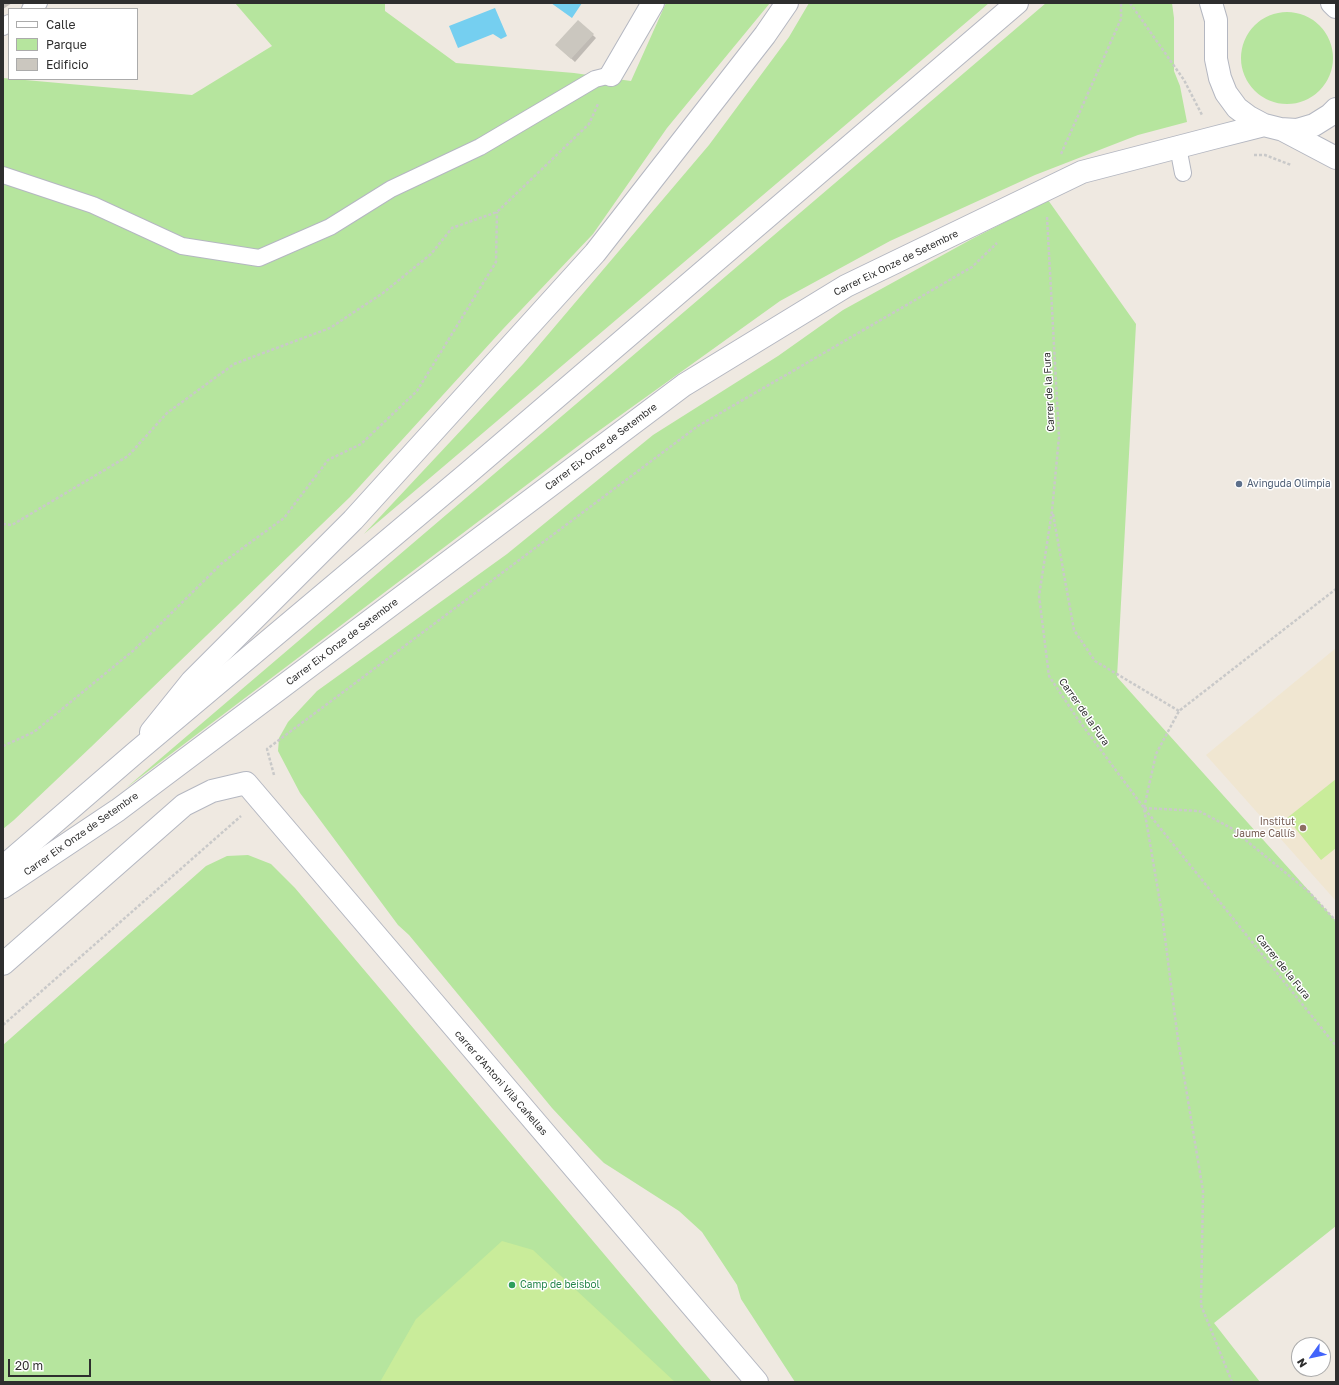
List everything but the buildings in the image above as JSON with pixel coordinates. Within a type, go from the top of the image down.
[{"type":"street","points":[[611,75],[653,3]]},
{"type":"street","name":"Carrer Eix Onze de Setembre","points":[[135,753],[192,681],[353,520],[595,253],[760,42],[787,3]]},
{"type":"street","name":"Carrer Eix Onze de Setembre","points":[[3,867],[135,753],[468,473],[1016,3]]},
{"type":"street","points":[[1211,3],[1216,20],[1216,59],[1220,78],[1226,93],[1237,108],[1249,118],[1272,127],[1336,158]]},
{"type":"street","points":[[1332,3],[1336,7]]},
{"type":"street","points":[[1272,127],[1297,130],[1314,125],[1330,115],[1336,109]]},
{"type":"street","name":"Carrer Eix Onze de Setembre","points":[[3,888],[118,810],[684,385],[846,286],[1082,172],[1213,138],[1272,127]]},
{"type":"street","name":"carrer d'Antoni Vilà Cañellas","points":[[3,964],[184,805],[212,791],[246,783],[758,1382]]},
{"type":"lane","points":[[3,175],[93,206],[182,246],[259,258],[330,227],[391,189],[480,148],[595,79],[611,75]]},
{"type":"lane","points":[[1178,147],[1183,173]]},
{"type":"path","points":[[1061,154],[1121,19],[1122,3]]},
{"type":"path","points":[[1130,3],[1184,80],[1213,138]]},
{"type":"path","points":[[3,524],[12,525],[128,456],[167,413],[234,364],[330,328],[384,293],[431,254],[452,228],[497,212],[589,124],[611,75]]},
{"type":"path","points":[[1251,155],[1264,155],[1298,168]]},
{"type":"path","points":[[3,746],[34,732],[134,650],[222,563],[284,518],[328,460],[361,444],[417,391],[496,262],[497,212]]},
{"type":"path","name":"Carrer de la Fura","points":[[1047,213],[1059,437],[1052,511],[1040,596],[1049,676],[1077,718],[1144,808],[1336,1046]]},
{"type":"path","points":[[3,1025],[259,800],[274,774],[267,749],[698,426],[972,267],[1000,240]]},
{"type":"path","points":[[1052,511],[1074,630],[1095,661],[1179,711]]},
{"type":"path","points":[[1232,1382],[1201,1305],[1203,1191],[1178,1040],[1162,914],[1144,808],[1156,754],[1179,711],[1336,589]]},
{"type":"path","points":[[1144,808],[1199,811],[1231,828],[1309,892],[1336,922]]},
{"type":"shaded area","name":"Institut Jaume Callís","points":[[1336,648],[1336,901],[1206,755]]},
{"type":"green space","points":[[235,3],[385,3],[385,11],[456,63],[574,73],[631,81],[666,3],[770,3],[667,128],[593,234],[503,329],[350,497],[91,747],[3,829],[3,78],[8,78],[8,80],[25,80],[192,95],[272,46]]},
{"type":"green space","points":[[809,3],[989,3],[364,534],[523,364],[709,145],[789,37]]},
{"type":"green space","points":[[1046,3],[1172,3],[1174,18],[1174,71],[1180,86],[1187,122],[1138,135],[1035,175],[890,241],[780,301],[586,440],[126,788]]},
{"type":"green space","points":[[1287,12],[1305,15],[1320,25],[1330,40],[1333,58],[1330,76],[1320,91],[1305,101],[1287,104],[1269,101],[1254,91],[1244,76],[1241,58],[1244,40],[1254,25],[1269,15]]},
{"type":"green space","points":[[1048,200],[1136,324],[1117,677],[1336,921],[1336,1226],[1214,1323],[1260,1382],[795,1382],[741,1299],[737,1285],[702,1232],[679,1211],[604,1163],[593,1152],[552,1108],[409,935],[398,925],[300,793],[278,751],[279,738],[288,722],[317,691],[507,554],[653,435],[778,356],[843,310],[970,240]]},
{"type":"green space","points":[[1336,779],[1336,848],[1321,860],[1287,818]]},
{"type":"green space","points":[[248,855],[271,864],[295,888],[712,1382],[3,1382],[3,1045],[206,866],[227,856]]},
{"type":"green space","name":"Camp de beisbol","points":[[502,1241],[533,1250],[675,1382],[380,1382],[416,1319]]},
{"type":"water","points":[[551,3],[582,3],[572,18]]},
{"type":"water","points":[[495,8],[507,36],[501,39],[493,34],[458,48],[449,26]]},
{"type":"place","name":"Avinguda Olimpia","points":[[1239,484]]},
{"type":"place","name":"Institut Jaume Callís","points":[[1303,828]]},
{"type":"place","name":"Camp de beisbol","points":[[512,1285]]}]
